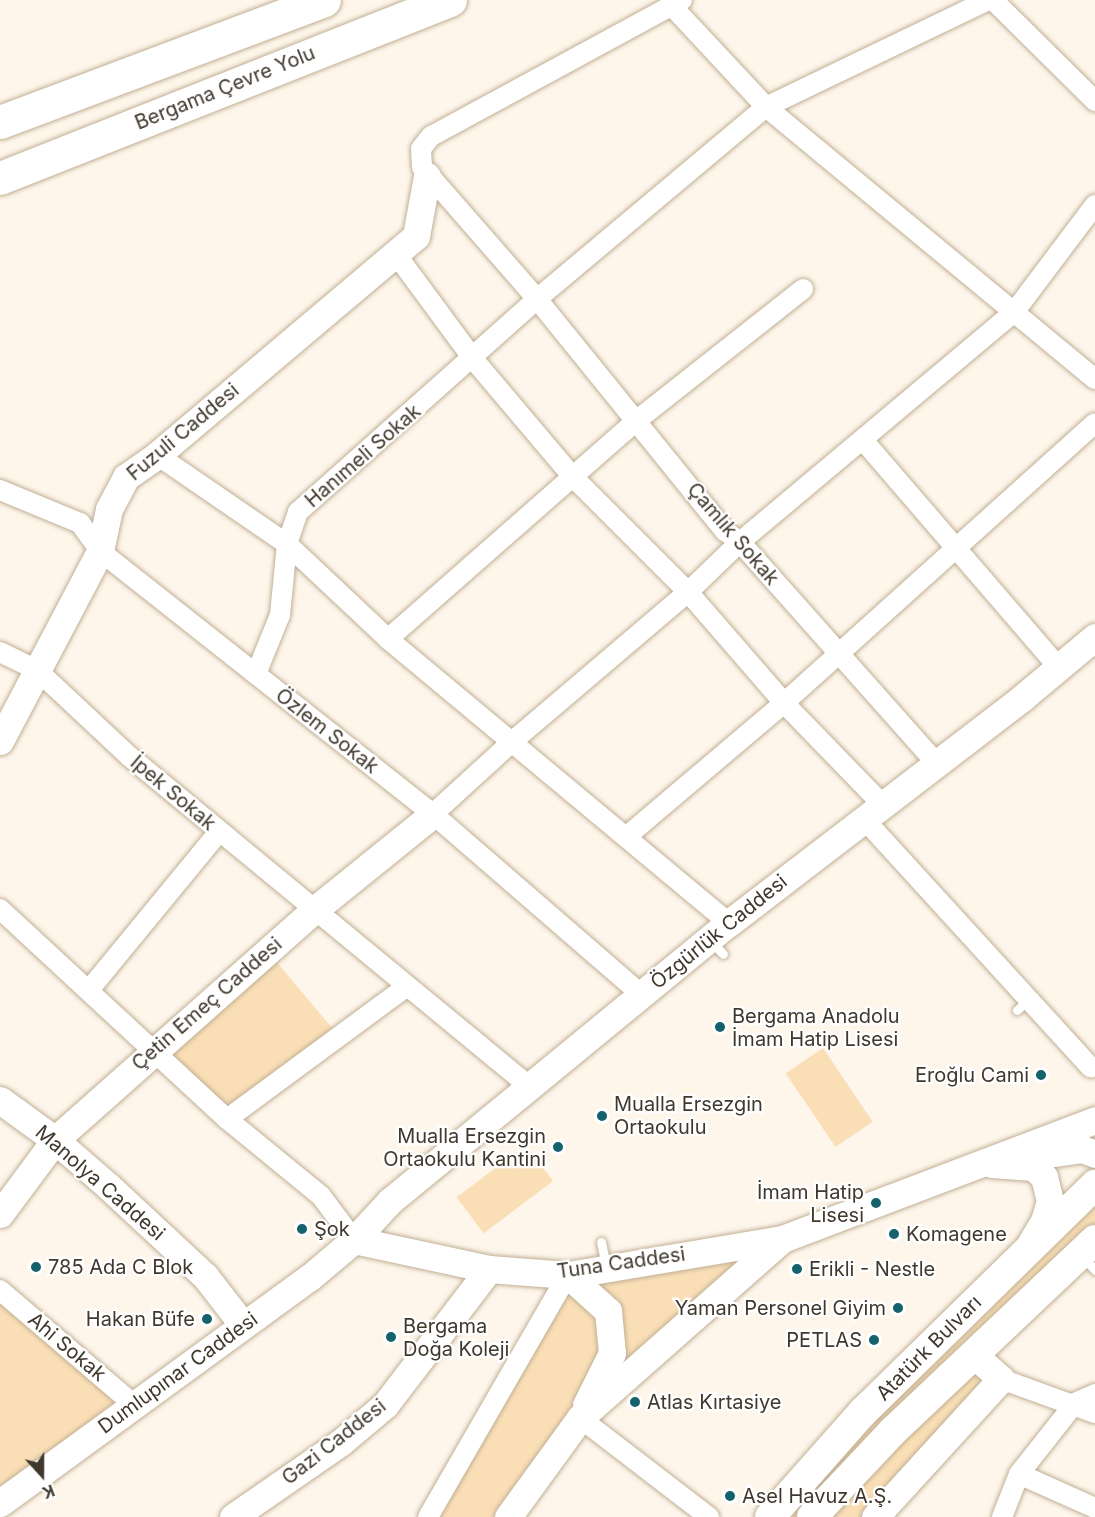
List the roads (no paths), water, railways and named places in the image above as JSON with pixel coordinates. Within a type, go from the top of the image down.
[{"type":"highway","points":[[0,122],[324,0]]},
{"type":"highway","name":"Bergama Çevre Yolu","points":[[0,178],[450,0]]},
{"type":"main road","name":"Fuzuli Caddesi","points":[[0,741],[100,551],[109,509],[126,477],[157,455],[416,236],[427,176]]},
{"type":"main road","name":"Özgürlük Caddesi","points":[[354,1240],[390,1202],[642,995],[720,939],[873,811],[1059,668],[1095,637]]},
{"type":"main road","name":"Çetin Emeç Caddesi","points":[[0,1214],[55,1140],[154,1049],[312,911],[433,814]]},
{"type":"main road","name":"Manolya Caddesi","points":[[0,1100],[55,1140],[205,1276],[243,1325]]},
{"type":"main road","name":"Tuna Caddesi","points":[[354,1240],[489,1269],[568,1275],[604,1255],[782,1239],[1095,1120]]},
{"type":"main road","name":"Tuna Caddesi","points":[[982,1163],[1082,1149],[1095,1154]]},
{"type":"main road","points":[[982,1163],[1033,1167],[1044,1177],[1050,1201],[1044,1221],[1022,1257]]},
{"type":"main road","name":"Atatürk Bulvarı","points":[[770,1517],[863,1412],[1095,1185]]},
{"type":"main road","name":"Tuna Caddesi","points":[[508,1517],[580,1418],[782,1239]]},
{"type":"main road","name":"Dumlupınar Caddesi","points":[[0,1503],[309,1278],[354,1240]]},
{"type":"main road","name":"Atatürk Bulvarı","points":[[812,1517],[893,1431],[974,1355],[1090,1254]]},
{"type":"main road","name":"Gazi Caddesi","points":[[233,1517],[340,1443],[385,1405],[489,1269]]},
{"type":"main road","points":[[568,1275],[608,1311],[612,1353],[580,1418]]},
{"type":"main road","points":[[875,1517],[1001,1379],[974,1355]]},
{"type":"street","name":"Hanımeli Sokak","points":[[256,674],[280,615],[287,544],[298,512],[474,360],[537,299],[671,191],[766,107],[988,0]]},
{"type":"street","points":[[993,0],[1095,101]]},
{"type":"street","points":[[427,176],[422,167],[421,149],[431,136],[676,2],[766,107],[1095,379]]},
{"type":"street","name":"Çamlık Sokak","points":[[427,176],[537,299],[725,531],[740,542],[936,763]]},
{"type":"street","points":[[433,814],[513,741],[688,592],[740,542],[1015,311],[1095,205]]},
{"type":"street","points":[[398,252],[401,261],[474,360],[573,477],[688,592],[873,811],[1023,1005],[1091,1068]]},
{"type":"street","points":[[388,639],[636,421],[803,289]]},
{"type":"street","points":[[626,837],[784,703],[1095,423]]},
{"type":"street","points":[[863,440],[1059,668]]},
{"type":"street","points":[[157,455],[287,544],[388,639],[626,837],[720,939]]},
{"type":"street","name":"Özlem Sokak","points":[[0,490],[80,523],[100,551],[433,814],[642,995]]},
{"type":"street","name":"İpek Sokak","points":[[0,652],[37,670],[219,832],[312,911],[530,1087]]},
{"type":"street","points":[[89,990],[219,832]]},
{"type":"street","points":[[0,909],[154,1049],[227,1119],[321,1196],[354,1240]]},
{"type":"street","points":[[227,1119],[406,987]]},
{"type":"street","points":[[428,1517],[568,1275]]},
{"type":"street","name":"Ahi Sokak","points":[[0,1290],[134,1405]]},
{"type":"street","points":[[1001,1379],[1075,1403],[1095,1413]]},
{"type":"street","points":[[1002,1517],[1019,1474],[1075,1403],[1095,1394]]},
{"type":"street","points":[[580,1418],[709,1517]]},
{"type":"street","points":[[1019,1474],[1095,1508]]},
{"type":"street","points":[[0,1503],[9,1517]]},
{"type":"place","name":"Bergama Anadolu İmam Hatip Lisesi","points":[[720,1027]]},
{"type":"place","name":"Eroğlu Cami","points":[[1041,1075]]},
{"type":"place","name":"Mualla Ersezgin Ortaokulu","points":[[602,1116]]},
{"type":"place","name":"Mualla Ersezgin Ortaokulu Kantini","points":[[558,1147]]},
{"type":"place","name":"İmam Hatip Lisesi","points":[[876,1203]]},
{"type":"place","name":"Şok","points":[[302,1229]]},
{"type":"place","name":"Komagene","points":[[894,1234]]},
{"type":"place","name":"785 Ada C Blok","points":[[36,1267]]},
{"type":"place","name":"Erikli - Nestle","points":[[797,1269]]},
{"type":"place","name":"Yaman Personel Giyim","points":[[898,1308]]},
{"type":"place","name":"Hakan Büfe","points":[[207,1319]]},
{"type":"place","name":"Bergama Doğa Koleji","points":[[391,1337]]},
{"type":"place","name":"PETLAS","points":[[874,1340]]},
{"type":"place","name":"Atlas Kırtasiye","points":[[635,1402]]},
{"type":"place","name":"Asel Havuz A.Ş.","points":[[730,1496]]}]
